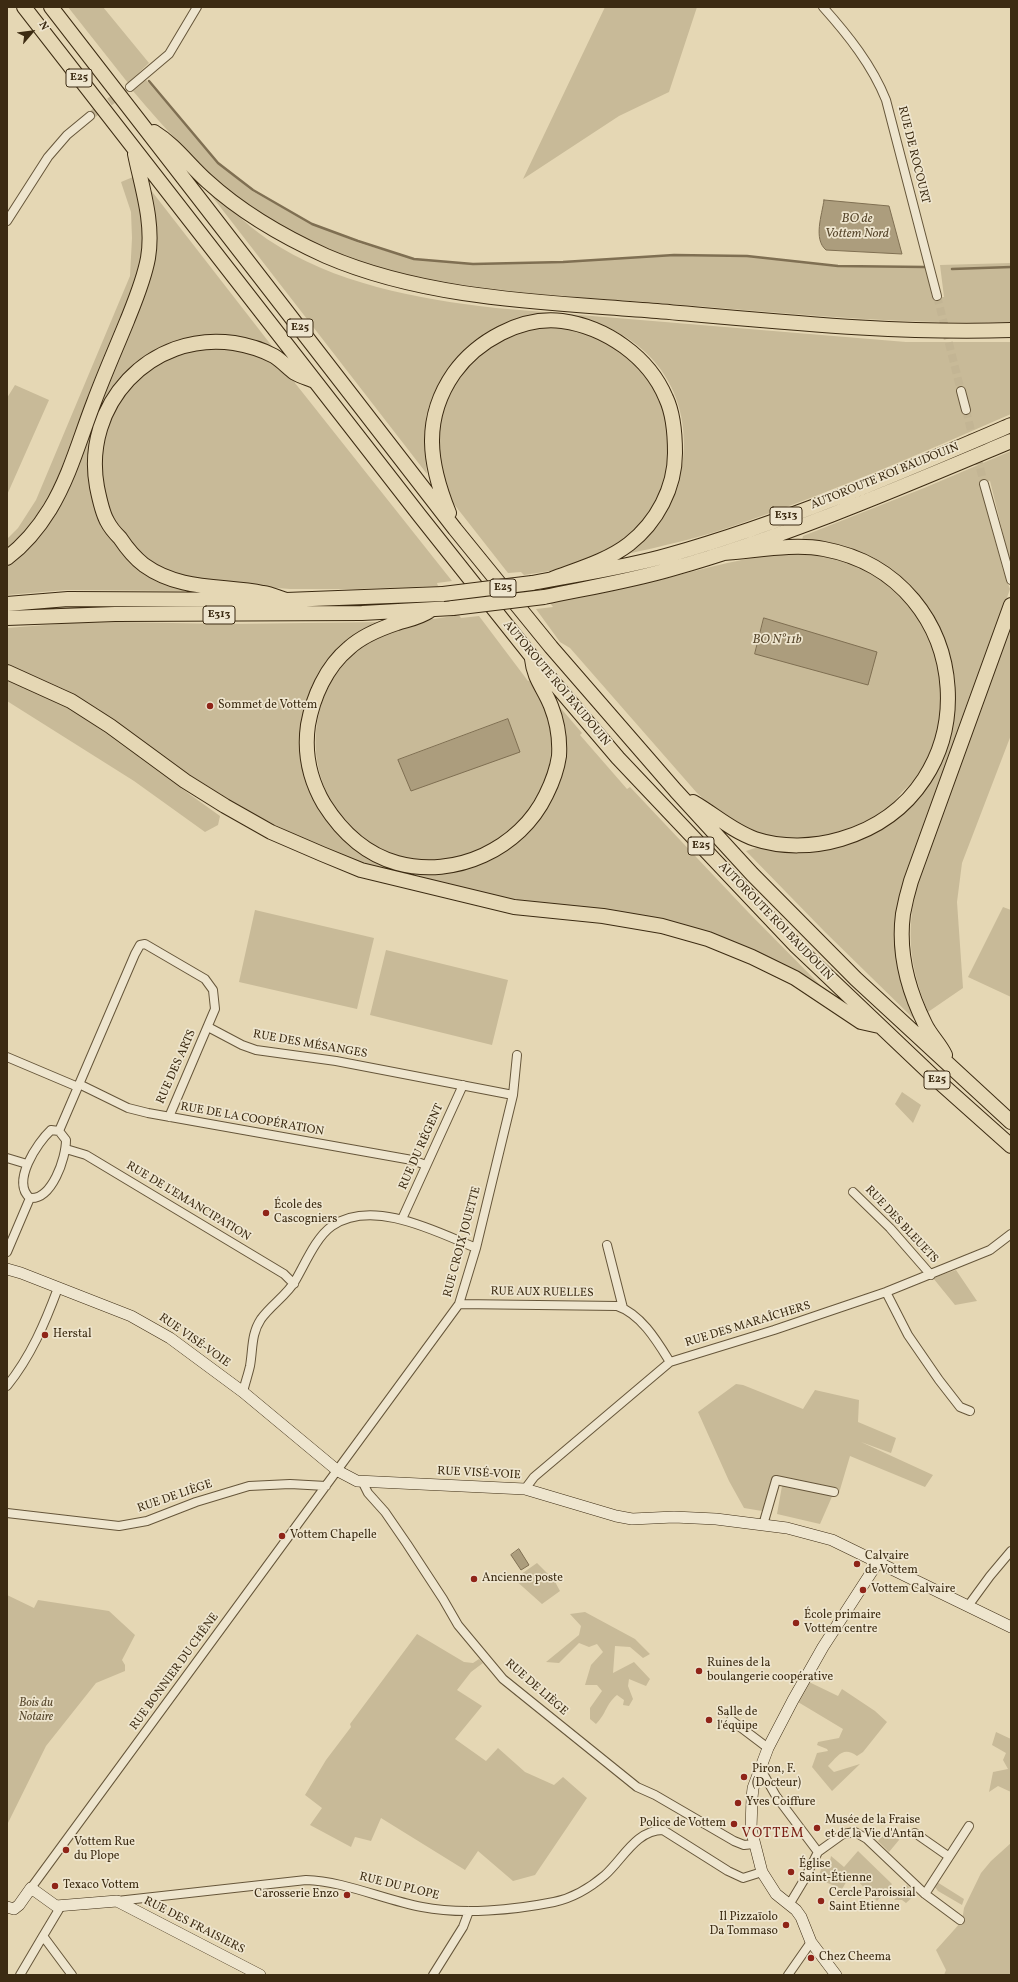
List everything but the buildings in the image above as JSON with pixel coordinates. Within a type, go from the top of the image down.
[{"type":"highway","name":"E25","points":[[24,7],[314,381]]},
{"type":"highway","name":"E25","points":[[51,7],[456,529],[551,647],[676,791],[752,874],[851,973],[1011,1122]]},
{"type":"highway","points":[[144,127],[166,140],[213,186],[242,209],[278,232],[327,256],[372,273],[486,297],[855,329],[976,331],[1011,330]]},
{"type":"highway","points":[[7,558],[18,550],[35,530],[50,509],[65,480],[141,286],[148,258],[149,229],[146,202],[134,150]]},
{"type":"highway","points":[[456,529],[439,488],[431,454],[431,441],[432,421],[440,398],[445,386],[462,362],[488,340],[510,328],[534,322],[562,321],[608,336],[626,347],[642,361],[656,379],[667,398],[675,437],[673,477],[660,511],[630,543],[615,553],[552,580]]},
{"type":"highway","points":[[286,600],[264,593],[217,589],[181,583],[163,576],[143,564],[123,544],[106,521],[94,472],[95,452],[99,429],[114,396],[129,378],[145,365],[170,350],[202,342],[234,343],[274,356],[295,373],[314,381]]},
{"type":"highway","name":"AUTOROUTE ROI BAUDOUIN","points":[[314,381],[532,657],[618,758],[796,946],[879,1026],[1011,1146]]},
{"type":"highway","name":"AUTOROUTE ROI BAUDOUIN","points":[[286,600],[443,594],[552,580],[606,570],[667,556],[825,503],[1011,425]]},
{"type":"highway","name":"E313","points":[[7,618],[115,614],[226,615],[431,610],[544,597],[670,569],[724,553],[827,517],[1011,441]]},
{"type":"highway","points":[[676,791],[731,828],[756,839],[778,844],[811,845],[830,842],[859,834],[886,818],[911,796],[927,774],[939,750],[946,727],[948,699],[947,676],[940,647],[926,618],[909,595],[893,579],[870,565],[823,548],[793,547],[724,553]]},
{"type":"highway","name":"E313","points":[[7,604],[68,599],[286,600]]},
{"type":"highway","points":[[952,1068],[942,1048],[926,1026],[913,997],[904,961],[902,942],[903,914],[911,881],[1011,605]]},
{"type":"highway","points":[[431,610],[419,618],[397,623],[370,633],[348,648],[331,668],[318,689],[310,713],[306,740],[309,769],[320,797],[334,820],[351,838],[370,851],[396,863],[416,866],[450,866],[484,856],[502,846],[519,833],[535,814],[553,780],[559,756],[558,728],[552,706],[533,672],[532,657]]},
{"type":"highway","points":[[7,672],[71,701],[110,726],[185,781],[225,806],[271,832],[328,857],[361,870],[514,907],[603,916],[662,926],[708,939],[752,957],[795,978],[860,1022],[879,1026]]},
{"type":"street","points":[[130,87],[169,54],[197,7]]},
{"type":"street","name":"RUE DE ROCOURT","points":[[823,7],[843,30],[873,72],[886,100],[937,296]]},
{"type":"street","points":[[7,221],[48,157],[67,135],[90,116]]},
{"type":"street","points":[[961,392],[966,410]]},
{"type":"street","points":[[984,484],[1011,580]]},
{"type":"street","points":[[59,1131],[140,945],[144,944],[152,947],[194,971],[209,983],[213,990],[216,1004],[208,1027]]},
{"type":"street","name":"RUE DES MÉSANGES","points":[[208,1027],[242,1045],[256,1050],[330,1060],[513,1095]]},
{"type":"street","name":"RUE DES ARTS","points":[[168,1117],[208,1027]]},
{"type":"street","name":"RUE CROIX JOUETTE","points":[[338,1471],[459,1304],[476,1248],[513,1095],[517,1055]]},
{"type":"street","name":"RUE DE LA COOPÉRATION","points":[[7,1057],[136,1111],[412,1160],[426,1165]]},
{"type":"street","name":"RUE DU RÉGENT","points":[[402,1219],[463,1085]]},
{"type":"street","points":[[51,1130],[59,1131],[66,1140],[66,1149],[62,1164],[48,1188],[40,1196],[30,1198],[25,1193],[24,1186],[27,1164],[46,1135],[51,1130]]},
{"type":"street","name":"RUE DE L'EMANCIPATION","points":[[66,1149],[86,1155],[284,1274],[294,1284]]},
{"type":"street","points":[[7,1158],[27,1164]]},
{"type":"street","name":"RUE DES BLEUETS","points":[[853,1192],[890,1228],[931,1275]]},
{"type":"street","points":[[7,1252],[30,1198]]},
{"type":"street","points":[[243,1392],[250,1366],[252,1339],[260,1320],[294,1284],[314,1246],[332,1226],[352,1217],[376,1216],[402,1219],[476,1248]]},
{"type":"street","name":"RUE DES MARAÎCHERS","points":[[525,1489],[534,1477],[670,1362],[774,1330],[886,1292],[931,1275],[997,1246],[1011,1234]]},
{"type":"street","points":[[607,1245],[623,1308],[641,1323],[655,1338],[670,1362]]},
{"type":"street","name":"RUE VISÉ-VOIE","points":[[7,1269],[150,1325],[189,1350],[347,1477],[364,1483],[525,1489],[616,1516],[632,1519],[674,1517],[716,1519],[786,1528],[832,1540],[1011,1627]]},
{"type":"street","points":[[7,1386],[19,1371],[35,1344],[58,1288]]},
{"type":"street","points":[[886,1292],[908,1335],[939,1380],[960,1407],[970,1411]]},
{"type":"street","name":"RUE AUX RUELLES","points":[[459,1304],[617,1306],[623,1308]]},
{"type":"street","name":"RUE BONNIER DU CHÊNE","points":[[31,1888],[338,1471]]},
{"type":"street","points":[[763,1525],[776,1480],[834,1492]]},
{"type":"street","name":"RUE DE LIÈGE","points":[[364,1483],[368,1493],[385,1512],[435,1586],[458,1625],[503,1679],[638,1787],[734,1841],[744,1845],[754,1844]]},
{"type":"street","name":"RUE DE LIÈGE","points":[[7,1513],[127,1525],[147,1521],[196,1502],[249,1486],[290,1484],[326,1486]]},
{"type":"street","points":[[968,1606],[1011,1551]]},
{"type":"street","points":[[836,1975],[811,1942],[801,1917],[776,1894],[762,1872],[751,1829],[751,1807],[753,1788],[768,1748],[775,1734],[823,1647],[878,1562]]},
{"type":"street","points":[[731,1720],[768,1748]]},
{"type":"street","points":[[760,1768],[776,1796],[818,1852]]},
{"type":"street","points":[[926,1894],[948,1856],[969,1826]]},
{"type":"street","name":"RUE DU PLOPE","points":[[61,1906],[316,1880],[422,1907],[449,1912],[543,1904],[566,1899],[587,1888],[604,1875],[641,1836],[657,1830],[663,1830],[728,1871],[743,1878],[762,1872]]},
{"type":"street","points":[[789,1905],[818,1852],[843,1834],[855,1832],[868,1839],[926,1894],[960,1920]]},
{"type":"street","points":[[915,1833],[948,1856]]},
{"type":"street","points":[[7,1907],[14,1909],[19,1906],[31,1888],[56,1906],[61,1906],[20,1975]]},
{"type":"street","name":"RUE DES FRAISIERS","points":[[117,1901],[260,1975]]},
{"type":"street","points":[[433,1975],[463,1927],[470,1911]]},
{"type":"street","points":[[43,1936],[72,1975]]},
{"type":"street","points":[[788,1975],[811,1942]]},
{"type":"green space","points":[[68,7],[103,7],[149,63],[128,83]]},
{"type":"green space","points":[[605,7],[697,7],[669,92],[619,116],[523,179]]},
{"type":"green space","points":[[146,80],[218,163],[252,191],[312,224],[359,243],[414,259],[473,264],[563,262],[674,255],[747,256],[838,266],[926,267],[932,297],[944,297],[940,265],[1011,263],[1011,322],[926,322],[883,320],[527,293],[429,279],[382,268],[337,253],[295,234],[262,216],[243,203],[185,150],[133,91]]},
{"type":"green space","points":[[133,177],[142,217],[141,254],[137,282],[57,479],[47,499],[35,517],[23,534],[7,550],[7,539],[18,528],[36,500],[130,276],[132,238],[131,212],[121,182]]},
{"type":"green space","points":[[204,186],[259,233],[293,255],[320,268],[348,278],[377,287],[436,300],[496,308],[906,342],[1011,342],[1011,414],[878,471],[776,511],[713,533],[623,555],[647,536],[663,517],[674,494],[682,468],[684,443],[682,421],[677,401],[669,383],[658,366],[644,351],[628,339],[610,329],[590,321],[564,315],[545,315],[504,327],[484,335],[464,350],[449,367],[432,398],[426,419],[425,433],[427,474]]},
{"type":"green space","points":[[150,189],[275,350],[209,336],[185,339],[162,348],[108,395],[99,411],[93,429],[88,456],[92,500],[101,522],[124,555],[160,581],[186,591],[66,590],[7,595],[7,564],[39,532],[144,291]]},
{"type":"green space","points":[[551,326],[568,327],[618,345],[662,395],[673,452],[658,503],[624,542],[573,566],[524,575],[521,572],[508,573],[450,499],[437,453],[441,416],[447,398],[458,378],[484,350],[515,333]]},
{"type":"green space","points":[[197,348],[241,350],[260,356],[290,374],[295,383],[452,581],[437,583],[438,586],[358,589],[290,589],[196,582],[156,567],[123,537],[106,505],[100,451],[110,415],[134,381],[163,360]]},
{"type":"green space","points":[[15,385],[49,400],[7,495],[7,398]]},
{"type":"green space","points":[[1011,451],[1011,566],[990,481],[980,485],[1003,570],[1010,589],[900,913],[917,1022],[825,932],[746,851],[761,846],[840,846],[864,837],[889,822],[916,799],[932,776],[950,675],[895,577],[805,543],[802,540],[803,536],[924,488]]},
{"type":"green space","points":[[792,553],[822,556],[842,561],[861,567],[877,576],[905,601],[919,620],[930,641],[938,663],[941,686],[941,710],[937,733],[923,768],[915,779],[882,813],[843,831],[826,836],[808,838],[768,835],[743,827],[731,821],[709,804],[697,793],[570,648],[560,642],[536,609],[553,607],[550,603],[636,586],[727,563]]},
{"type":"green space","points":[[446,598],[449,603],[362,607],[7,613],[7,609],[67,604]]},
{"type":"green space","points":[[459,615],[461,618],[479,616],[528,681],[532,680],[545,707],[551,728],[551,753],[546,778],[536,801],[524,818],[502,837],[483,848],[458,858],[440,860],[413,859],[395,855],[378,847],[355,831],[348,824],[329,797],[319,768],[316,738],[320,709],[332,682],[350,658],[374,638],[404,625]]},
{"type":"green space","points":[[116,622],[228,624],[384,622],[319,676],[306,705],[301,730],[310,792],[323,815],[338,834],[358,851],[416,872],[439,874],[479,864],[502,853],[517,842],[549,800],[558,705],[582,733],[580,735],[627,789],[630,787],[749,913],[832,997],[684,929],[516,904],[436,885],[357,861],[306,840],[247,811],[190,775],[98,709],[66,690],[30,674],[7,667],[7,628],[71,623]]},
{"type":"green space","points":[[1010,629],[1011,735],[962,863],[957,902],[963,988],[928,1012],[917,981],[912,951],[911,921],[916,888]]},
{"type":"green space","points":[[7,681],[24,686],[56,701],[101,729],[220,816],[218,825],[205,832],[134,781],[7,701]]},
{"type":"green space","points":[[1003,907],[1011,910],[1011,997],[968,977]]},
{"type":"green space","points":[[255,910],[374,938],[357,1009],[239,982]]},
{"type":"green space","points":[[386,950],[508,980],[492,1045],[370,1015]]},
{"type":"green space","points":[[902,1092],[921,1105],[913,1123],[895,1104]]},
{"type":"green space","points":[[956,1270],[977,1301],[955,1305],[933,1278]]},
{"type":"green space","points":[[736,1384],[743,1385],[803,1409],[815,1390],[859,1400],[858,1422],[896,1438],[891,1453],[861,1442],[933,1475],[925,1487],[850,1456],[839,1493],[834,1492],[820,1524],[777,1514],[782,1486],[776,1480],[772,1481],[762,1511],[744,1508],[729,1481],[698,1412]]},
{"type":"green space","points":[[537,1563],[554,1580],[560,1591],[542,1604],[514,1579]]},
{"type":"green space","name":"Bois du Notaire","points":[[7,1595],[34,1608],[38,1600],[109,1611],[135,1635],[122,1660],[125,1665],[125,1671],[96,1683],[46,1746],[7,1825]]},
{"type":"green space","points":[[585,1612],[635,1639],[650,1654],[643,1658],[630,1647],[615,1646],[613,1673],[634,1662],[650,1679],[646,1686],[629,1679],[628,1686],[633,1699],[629,1706],[623,1705],[624,1700],[617,1695],[610,1702],[596,1724],[590,1719],[590,1708],[602,1691],[597,1685],[585,1685],[591,1665],[603,1652],[597,1644],[589,1647],[579,1643],[559,1663],[546,1662],[579,1635],[581,1626],[570,1614]]},
{"type":"green space","points":[[417,1634],[464,1662],[473,1663],[479,1659],[483,1663],[471,1672],[457,1690],[482,1706],[455,1739],[486,1761],[498,1748],[525,1772],[554,1785],[563,1777],[587,1798],[535,1875],[513,1881],[478,1851],[465,1870],[381,1818],[371,1841],[355,1837],[351,1847],[310,1825],[322,1808],[305,1795],[326,1760],[351,1727],[350,1724]]},
{"type":"green space","points":[[809,1682],[838,1696],[842,1689],[875,1711],[887,1722],[863,1752],[857,1756],[852,1753],[844,1752],[828,1766],[834,1772],[860,1764],[832,1791],[812,1767],[817,1753],[828,1751],[827,1749],[817,1745],[818,1742],[839,1738],[843,1729],[798,1702]]},
{"type":"green space","points":[[996,1732],[1011,1739],[1011,1792],[998,1786],[989,1792],[993,1772],[1008,1769],[1003,1760],[1006,1753],[992,1745]]},
{"type":"green space","points":[[891,1827],[897,1834],[899,1840],[889,1852],[878,1841]]},
{"type":"green space","points":[[1011,1843],[1011,1975],[944,1975],[946,1970],[936,1950],[962,1921],[964,1908],[981,1873],[991,1861]]},
{"type":"green space","points":[[858,1851],[892,1884],[877,1901],[851,1874],[842,1889],[818,1879],[821,1869],[829,1866],[831,1856],[844,1867]]},
{"type":"green space","points":[[937,1882],[964,1899],[962,1905],[938,1891],[935,1887]]},
{"type":"green space","points":[[907,1885],[916,1894],[906,1903],[902,1900],[894,1900]]},
{"type":"water","name":"BO de Vottem Nord","points":[[824,200],[889,206],[902,254],[826,250],[822,245],[819,233]]},
{"type":"water","name":"BO N°11b","points":[[764,618],[877,652],[868,685],[755,654]]},
{"type":"water","points":[[508,719],[520,752],[411,791],[398,760]]},
{"type":"water","points":[[519,1549],[529,1565],[521,1570],[511,1555]]},
{"type":"waterway","points":[[149,81],[218,163],[253,190],[312,224],[414,259],[473,264],[563,262],[674,255],[747,256],[838,266],[926,267]]},
{"type":"waterway","points":[[952,269],[1011,267]]},
{"type":"tunnel","points":[[90,116],[130,87]]},
{"type":"tunnel","points":[[937,296],[961,391]]},
{"type":"tunnel","points":[[966,410],[984,484]]},
{"type":"place","name":"Sommet de Vottem","points":[[210,706]]},
{"type":"place","name":"École des Cascogniers","points":[[266,1213]]},
{"type":"place","name":"Herstal","points":[[45,1335]]},
{"type":"place","name":"Vottem Chapelle","points":[[282,1536]]},
{"type":"place","name":"Calvaire de Vottem","points":[[857,1564]]},
{"type":"place","name":"Ancienne poste","points":[[474,1579]]},
{"type":"place","name":"Vottem Calvaire","points":[[863,1590]]},
{"type":"place","name":"École primaire Vottem centre","points":[[796,1623]]},
{"type":"place","name":"Ruines de la boulangerie coopérative","points":[[699,1671]]},
{"type":"place","name":"Salle de l'équipe","points":[[709,1720]]},
{"type":"place","name":"Piron, F. (Docteur)","points":[[744,1777]]},
{"type":"place","name":"Yves Coiffure","points":[[738,1803]]},
{"type":"place","name":"Police de Vottem","points":[[734,1824]]},
{"type":"place","name":"Musée de la Fraise et de la Vie d'Antan","points":[[817,1828]]},
{"type":"place","name":"Vottem Rue du Plope","points":[[66,1850]]},
{"type":"place","name":"Église Saint-Étienne","points":[[791,1872]]},
{"type":"place","name":"Texaco Vottem","points":[[55,1886]]},
{"type":"place","name":"Carosserie Enzo","points":[[347,1895]]},
{"type":"place","name":"Cercle Paroissial Saint Etienne","points":[[821,1901]]},
{"type":"place","name":"Il Pizzaïolo Da Tommaso","points":[[786,1925]]},
{"type":"place","name":"Chez Cheema","points":[[811,1958]]},
{"type":"district","name":"VOTTEM","points":[[773,1834]]}]
